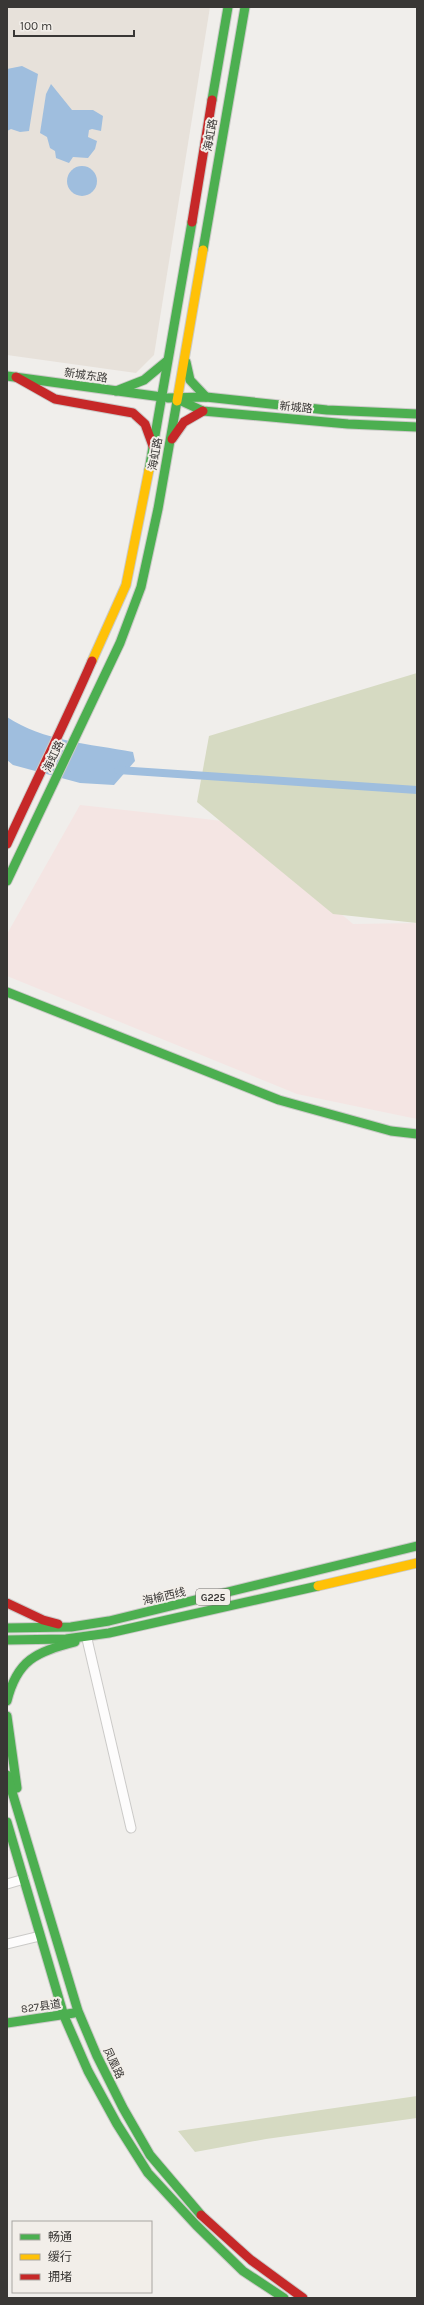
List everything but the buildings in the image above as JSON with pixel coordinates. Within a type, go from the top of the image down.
[{"type":"main road","name":"海虹路","points":[[7,844],[39,774],[60,735],[126,585],[162,397],[228,7]]},
{"type":"main road","name":"海虹路","points":[[7,880],[120,643],[141,587],[151,548],[245,7]]},
{"type":"main road","points":[[185,354],[190,380],[206,397]]},
{"type":"main road","points":[[116,391],[135,387],[148,380],[168,360]]},
{"type":"main road","points":[[12,377],[55,399],[134,413],[145,424],[153,446]]},
{"type":"main road","name":"新城东路","points":[[12,377],[162,397]]},
{"type":"main road","name":"新城路","points":[[162,397],[177,399],[206,397],[326,410],[417,414]]},
{"type":"main road","name":"新城路","points":[[177,399],[203,411],[348,424],[417,427]]},
{"type":"main road","points":[[169,445],[176,430],[184,422],[203,411]]},
{"type":"main road","points":[[7,992],[279,1100],[391,1131],[417,1134]]},
{"type":"main road","name":"海榆西线","points":[[7,1628],[71,1627],[109,1621],[172,1607],[417,1546]]},
{"type":"main road","name":"G225","points":[[7,1640],[66,1639],[109,1633],[417,1563]]},
{"type":"main road","points":[[7,1603],[43,1620],[71,1627]]},
{"type":"main road","points":[[7,1701],[10,1686],[18,1669],[30,1659],[51,1648],[109,1633]]},
{"type":"main road","points":[[7,1716],[24,1838]]},
{"type":"main road","name":"凤凰路","points":[[7,1775],[24,1838],[78,2012],[97,2056],[150,2155],[202,2216],[251,2260],[303,2298]]},
{"type":"main road","points":[[7,1822],[8,1831],[24,1879],[64,2016],[88,2071],[113,2118],[148,2172],[196,2225],[243,2270],[284,2298]]},
{"type":"main road","name":"827县道","points":[[7,2023],[64,2016],[78,2012]]},
{"type":"street","points":[[87,1639],[131,1828]]},
{"type":"street","points":[[7,1884],[24,1879]]},
{"type":"street","points":[[7,1943],[40,1936]]},
{"type":"shaded area","points":[[7,7],[210,7],[154,355],[136,373],[7,355]]},
{"type":"shaded area","points":[[80,805],[232,822],[353,924],[417,923],[417,1119],[297,1094],[7,976],[7,934]]},
{"type":"green space","points":[[417,673],[417,923],[333,914],[197,802],[209,736]]},
{"type":"green space","points":[[417,2096],[417,2118],[266,2139],[195,2152],[178,2131]]},
{"type":"water","points":[[22,66],[38,74],[29,131],[20,132],[11,129],[7,131],[7,69]]},
{"type":"water","points":[[51,84],[72,110],[93,110],[103,116],[101,131],[92,129],[89,130],[88,137],[97,141],[95,149],[88,158],[73,157],[69,163],[56,158],[55,151],[50,148],[47,137],[40,133],[46,94]]},
{"type":"water","points":[[82,166],[93,170],[97,181],[93,192],[82,196],[71,192],[67,181],[71,170]]},
{"type":"water","points":[[7,717],[21,725],[51,737],[133,752],[135,761],[114,785],[80,783],[13,765],[7,760]]},
{"type":"waterway","points":[[118,770],[417,790]]},
{"type":"traffic: fast","points":[[212,100],[228,7]]},
{"type":"traffic: fast","points":[[203,250],[245,7]]},
{"type":"traffic: fast","points":[[149,470],[192,222]]},
{"type":"traffic: fast","points":[[116,391],[144,380],[167,361]]},
{"type":"traffic: fast","points":[[186,362],[190,380],[206,397]]},
{"type":"traffic: fast","points":[[7,376],[162,397]]},
{"type":"traffic: fast","points":[[168,398],[206,397],[327,410],[417,414]]},
{"type":"traffic: fast","points":[[177,399],[203,411],[348,424],[417,427]]},
{"type":"traffic: fast","points":[[7,881],[120,643],[141,587],[158,509],[177,401]]},
{"type":"traffic: fast","points":[[7,992],[279,1100],[391,1131],[417,1134]]},
{"type":"traffic: fast","points":[[7,1628],[71,1627],[109,1621],[417,1546]]},
{"type":"traffic: fast","points":[[7,1640],[66,1639],[109,1633],[318,1586]]},
{"type":"traffic: fast","points":[[7,1701],[16,1676],[30,1660],[39,1654],[75,1642]]},
{"type":"traffic: fast","points":[[7,1716],[17,1788]]},
{"type":"traffic: fast","points":[[7,1775],[78,2011],[97,2056],[123,2108],[150,2155],[201,2215]]},
{"type":"traffic: fast","points":[[7,1822],[64,2016],[88,2071],[117,2124],[148,2173],[196,2225],[243,2271],[284,2298]]},
{"type":"traffic: fast","points":[[7,2023],[74,2013]]},
{"type":"traffic: slow","points":[[177,401],[203,250]]},
{"type":"traffic: slow","points":[[92,661],[126,585],[149,470]]},
{"type":"traffic: slow","points":[[318,1586],[417,1563]]},
{"type":"traffic: jam","points":[[192,222],[212,100]]},
{"type":"traffic: jam","points":[[16,377],[55,399],[133,413],[145,424],[153,446]]},
{"type":"traffic: jam","points":[[172,439],[184,422],[203,411]]},
{"type":"traffic: jam","points":[[7,844],[92,661]]},
{"type":"traffic: jam","points":[[7,1603],[43,1620],[58,1624]]},
{"type":"traffic: jam","points":[[201,2215],[251,2260],[303,2298]]}]
